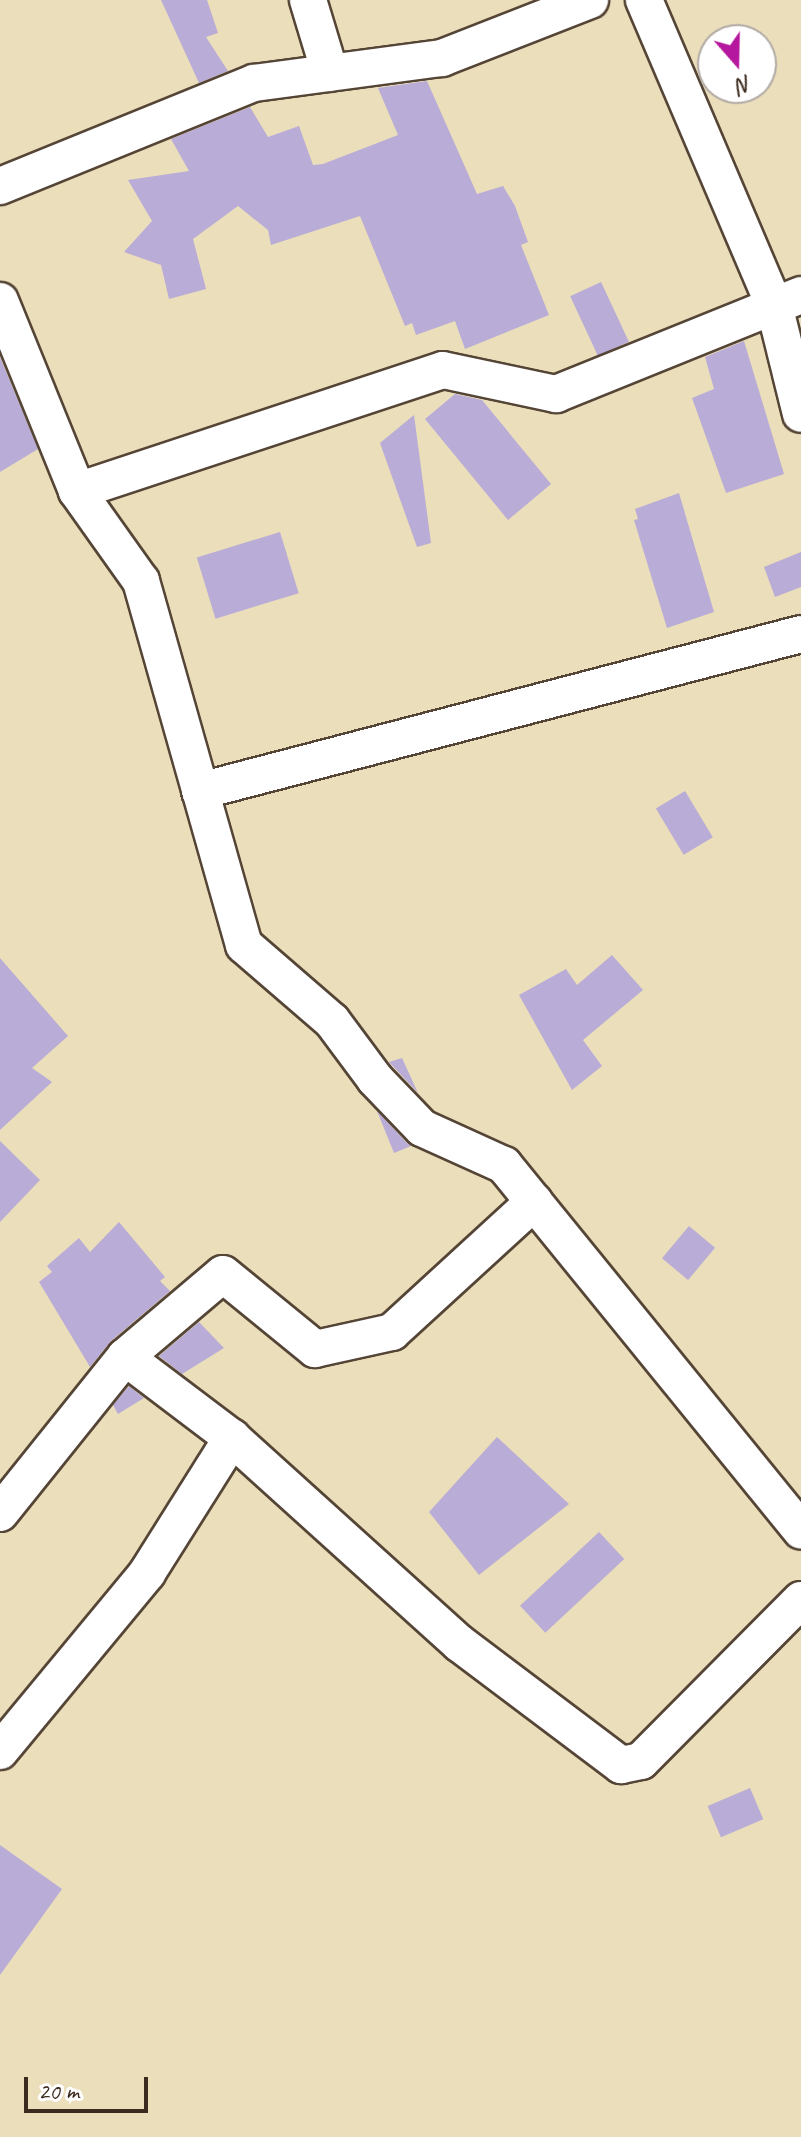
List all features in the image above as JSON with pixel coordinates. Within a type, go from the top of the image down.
[{"type":"street","points":[[308,0],[330,73]]},
{"type":"street","points":[[0,186],[254,83],[442,58],[590,0]]},
{"type":"street","points":[[644,0],[788,300],[801,414]]},
{"type":"street","points":[[77,491],[443,370],[556,394],[788,300]]},
{"type":"street","points":[[0,301],[77,491],[141,581],[244,945],[332,1021],[375,1079],[422,1128],[504,1165],[801,1530]]},
{"type":"street","points":[[200,791],[801,634]]},
{"type":"street","points":[[0,1513],[125,1357],[223,1274],[315,1349],[392,1332],[534,1202]]},
{"type":"street","points":[[125,1357],[232,1438],[459,1643],[621,1765],[641,1761],[801,1600]]},
{"type":"street","points":[[0,1751],[147,1573],[232,1438]]},
{"type":"building","points":[[161,0],[207,0],[218,33],[206,37],[228,71],[199,83]]},
{"type":"building","points":[[427,81],[477,194],[503,186],[515,206],[528,242],[521,245],[549,315],[465,349],[455,321],[416,335],[412,323],[405,326],[360,216],[271,245],[268,230],[238,206],[193,239],[206,289],[169,299],[161,265],[124,252],[152,221],[128,180],[189,171],[171,139],[250,107],[268,137],[299,126],[313,165],[323,164],[398,135],[378,88]]},
{"type":"building","points":[[601,282],[629,342],[598,356],[570,296]]},
{"type":"building","points":[[744,341],[784,474],[726,493],[692,398],[714,389],[705,357]]},
{"type":"building","points":[[0,357],[38,449],[0,472]]},
{"type":"building","points":[[455,394],[482,400],[551,484],[508,520],[425,419]]},
{"type":"building","points":[[414,415],[431,543],[417,547],[380,443]]},
{"type":"building","points":[[679,493],[714,612],[667,628],[634,520],[638,519],[635,509]]},
{"type":"building","points":[[280,532],[299,593],[216,619],[197,557]]},
{"type":"building","points":[[801,552],[801,587],[775,597],[764,567]]},
{"type":"building","points":[[685,791],[713,837],[684,855],[656,809]]},
{"type":"building","points":[[612,955],[643,990],[583,1040],[602,1066],[572,1090],[519,995],[566,969],[577,985]]},
{"type":"building","points":[[0,958],[68,1036],[32,1068],[52,1082],[0,1130]]},
{"type":"building","points":[[402,1058],[418,1093],[389,1062]]},
{"type":"building","points":[[377,1111],[407,1143],[411,1146],[394,1153]]},
{"type":"building","points":[[0,1141],[40,1180],[0,1222]]},
{"type":"building","points":[[119,1222],[165,1277],[160,1281],[170,1291],[111,1341],[90,1367],[39,1282],[52,1272],[47,1266],[79,1238],[90,1252]]},
{"type":"building","points":[[689,1226],[715,1248],[688,1280],[662,1258]]},
{"type":"building","points":[[199,1322],[224,1348],[182,1374],[159,1356]]},
{"type":"building","points":[[129,1386],[144,1398],[118,1414],[113,1405]]},
{"type":"building","points":[[497,1437],[569,1504],[479,1575],[429,1512]]},
{"type":"building","points":[[599,1532],[624,1559],[545,1633],[520,1606]]},
{"type":"building","points":[[750,1788],[763,1819],[721,1837],[708,1806]]},
{"type":"building","points":[[0,1845],[62,1889],[0,1975]]}]
